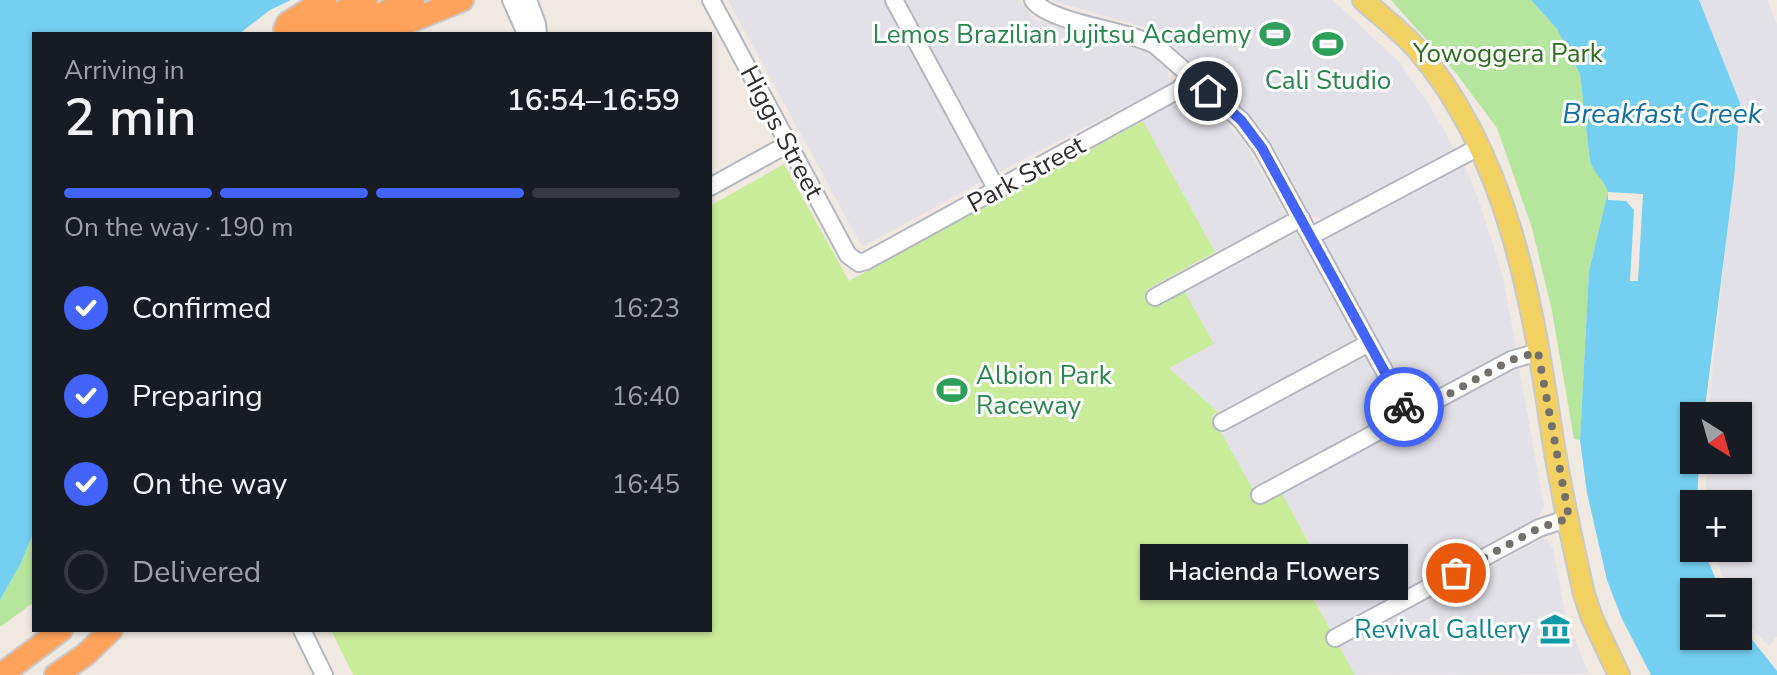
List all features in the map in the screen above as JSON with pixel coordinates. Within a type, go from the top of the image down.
[{"type":"highway","points":[[284,32],[288,23],[325,0]]},
{"type":"highway","points":[[299,32],[366,0]]},
{"type":"highway","points":[[341,32],[413,0]]},
{"type":"highway","points":[[384,32],[462,0]]},
{"type":"highway","points":[[1,675],[58,632]]},
{"type":"highway","points":[[56,675],[85,655],[109,632]]},
{"type":"main road","points":[[1363,0],[1416,49],[1470,128],[1512,232],[1584,594],[1619,675]]},
{"type":"street","points":[[511,0],[520,22],[530,32]]},
{"type":"street","points":[[528,0],[537,32]]},
{"type":"street","name":"Higgs Street","points":[[711,0],[848,255],[856,262]]},
{"type":"street","points":[[894,0],[997,190]]},
{"type":"street","points":[[1033,0],[1046,11],[1147,41],[1241,120],[1256,139],[1301,218],[1409,416]]},
{"type":"street","name":"Park Street","points":[[856,262],[866,261],[997,190],[1178,90],[1192,77]]},
{"type":"street","points":[[712,186],[788,144]]},
{"type":"street","points":[[1311,236],[1479,147]]},
{"type":"street","points":[[1155,297],[1301,218]]},
{"type":"street","points":[[1222,422],[1369,343]]},
{"type":"street","points":[[1260,495],[1511,360],[1538,352]]},
{"type":"street","points":[[1335,638],[1539,528],[1569,518]]},
{"type":"street","points":[[303,632],[324,675]]},
{"type":"shaded area","points":[[728,0],[1020,0],[1033,19],[1150,53],[1168,70],[1169,84],[862,247]]},
{"type":"shaded area","points":[[1049,0],[1333,0],[1399,62],[1454,148],[1322,219],[1311,215],[1266,133],[1157,31]]},
{"type":"shaded area","points":[[1699,0],[1768,0],[1777,25],[1777,636],[1769,646],[1752,629],[1752,578],[1724,578],[1717,562],[1752,562],[1752,490],[1706,490],[1706,474],[1752,474],[1752,402],[1709,402],[1740,103]]},
{"type":"shaded area","points":[[1187,96],[1196,98],[1245,144],[1286,215],[1215,252],[1143,121]]},
{"type":"shaded area","points":[[1465,166],[1502,273],[1516,346],[1412,402],[1324,241]]},
{"type":"shaded area","points":[[1297,233],[1355,339],[1218,412],[1168,368],[1214,344],[1185,292]]},
{"type":"shaded area","points":[[1365,357],[1395,412],[1251,488],[1221,434]]},
{"type":"shaded area","points":[[1519,367],[1544,506],[1538,517],[1330,629],[1297,569],[1317,557],[1282,493]]},
{"type":"shaded area","points":[[1546,537],[1553,549],[1565,614],[1589,674],[1355,675],[1339,647]]},
{"type":"green space","name":"Yowoggera Park","points":[[1391,0],[1531,0],[1557,29],[1580,74],[1590,162],[1608,192],[1589,271],[1580,440],[1574,439],[1552,311],[1532,228],[1497,128],[1456,73]]},
{"type":"green space","name":"Albion Park Raceway","points":[[1143,121],[1215,252],[1146,290],[1156,308],[1185,292],[1214,344],[1169,368],[1218,412],[1212,416],[1261,504],[1282,493],[1317,558],[1297,569],[1355,675],[353,675],[332,632],[712,632],[712,205],[784,164],[849,281]]},
{"type":"green space","points":[[32,536],[32,603],[0,627],[0,600]]},
{"type":"water","points":[[0,0],[291,0],[270,10],[242,32],[32,32],[32,536],[0,600]]},
{"type":"water","name":"Breakfast Creek","points":[[1531,0],[1699,0],[1740,103],[1734,178],[1706,402],[1680,402],[1680,474],[1698,474],[1698,490],[1680,490],[1680,562],[1709,562],[1715,578],[1680,578],[1680,650],[1752,650],[1752,640],[1777,675],[1651,675],[1622,619],[1607,580],[1587,493],[1580,440],[1589,271],[1608,192],[1590,162],[1580,74],[1557,29]]},
{"type":"pier","points":[[1608,192],[1643,194],[1638,281],[1630,281],[1634,210],[1626,201],[1608,200]]},
{"type":"way so far","points":[[1404,407],[1409,416],[1511,360],[1538,352],[1569,518],[1539,528],[1456,573]]},
{"type":"place","name":"Lemos Brazilian Jujitsu Academy","points":[[1275,34]]},
{"type":"place","name":"Cali Studio","points":[[1328,44]]},
{"type":"place","name":"Albion Park Raceway","points":[[952,390]]},
{"type":"place","name":"Hacienda Flowers","points":[[1456,573]]},
{"type":"place","name":"Revival Gallery","points":[[1555,629]]},
{"type":"route","points":[[1208,91],[1241,120],[1262,148],[1404,407]]}]
